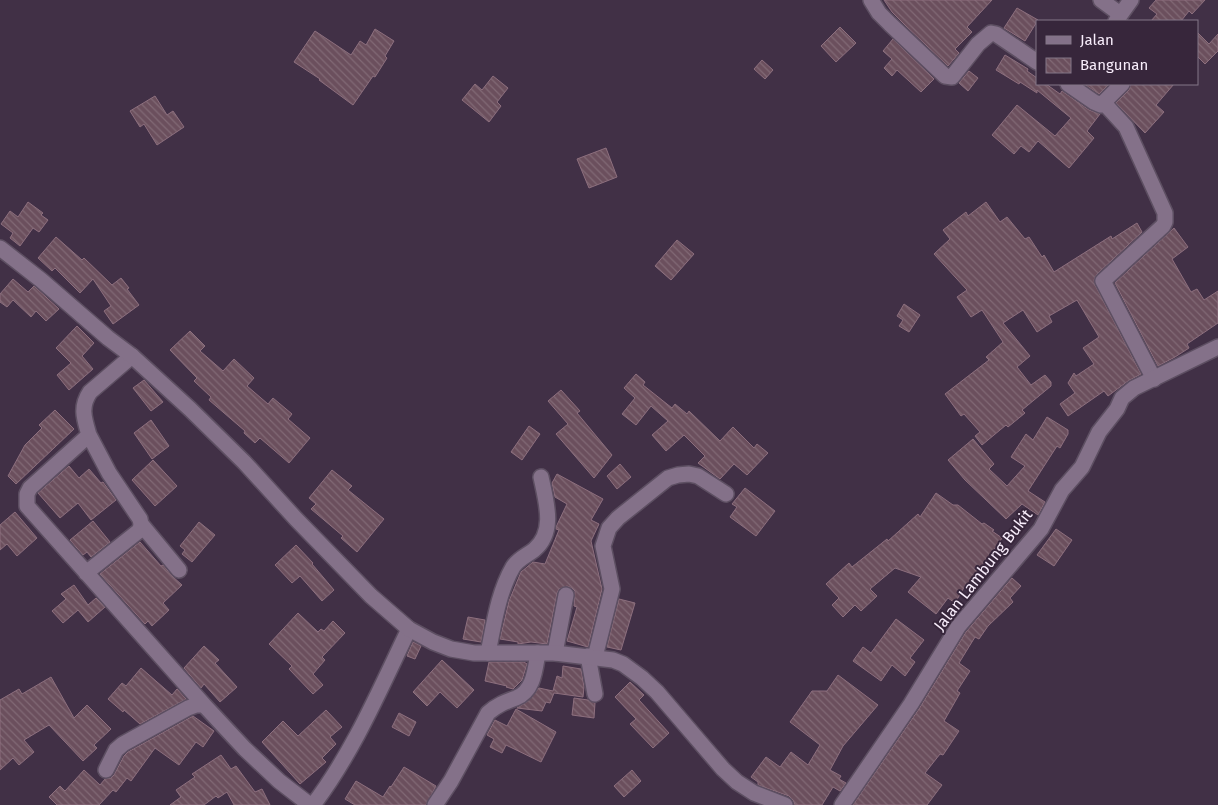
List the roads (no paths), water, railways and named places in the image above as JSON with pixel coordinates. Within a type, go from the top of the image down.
[{"type":"street","points":[[871,0],[879,13],[945,76],[952,77],[978,44],[991,34],[996,34],[1036,61]]},
{"type":"street","points":[[1102,0],[1118,18],[1131,0]]},
{"type":"street","points":[[1069,85],[1094,102],[1101,104],[1121,85]]},
{"type":"street","points":[[1104,103],[1126,127],[1165,213],[1163,226],[1103,281],[1154,379]]},
{"type":"street","points":[[0,248],[132,356],[244,462],[371,596],[409,629],[451,649],[474,653],[538,653],[591,656],[613,660],[631,670],[657,692],[737,782],[754,793],[785,805]]},
{"type":"street","name":"Jalan Lambung Bukit","points":[[842,805],[911,704],[958,627],[1041,528],[1062,490],[1082,467],[1099,432],[1117,409],[1122,398],[1134,388],[1218,347]]},
{"type":"street","points":[[86,573],[140,530],[140,519],[109,473],[88,435],[83,412],[90,392],[132,356]]},
{"type":"street","points":[[88,435],[30,488],[26,500],[27,506],[204,705],[252,756],[279,781],[312,805],[341,765],[365,721],[409,629]]},
{"type":"street","points":[[595,694],[591,656],[612,589],[603,546],[609,528],[618,518],[668,478],[689,474],[698,476],[726,494]]},
{"type":"street","points":[[488,653],[496,613],[508,577],[514,565],[534,550],[546,532],[548,520],[541,477]]},
{"type":"street","points":[[141,524],[179,570]]},
{"type":"street","points":[[554,654],[566,595]]},
{"type":"street","points":[[435,805],[451,781],[488,713],[526,692],[531,685],[538,653]]},
{"type":"street","points":[[106,770],[116,750],[123,744],[188,708],[204,705]]}]
